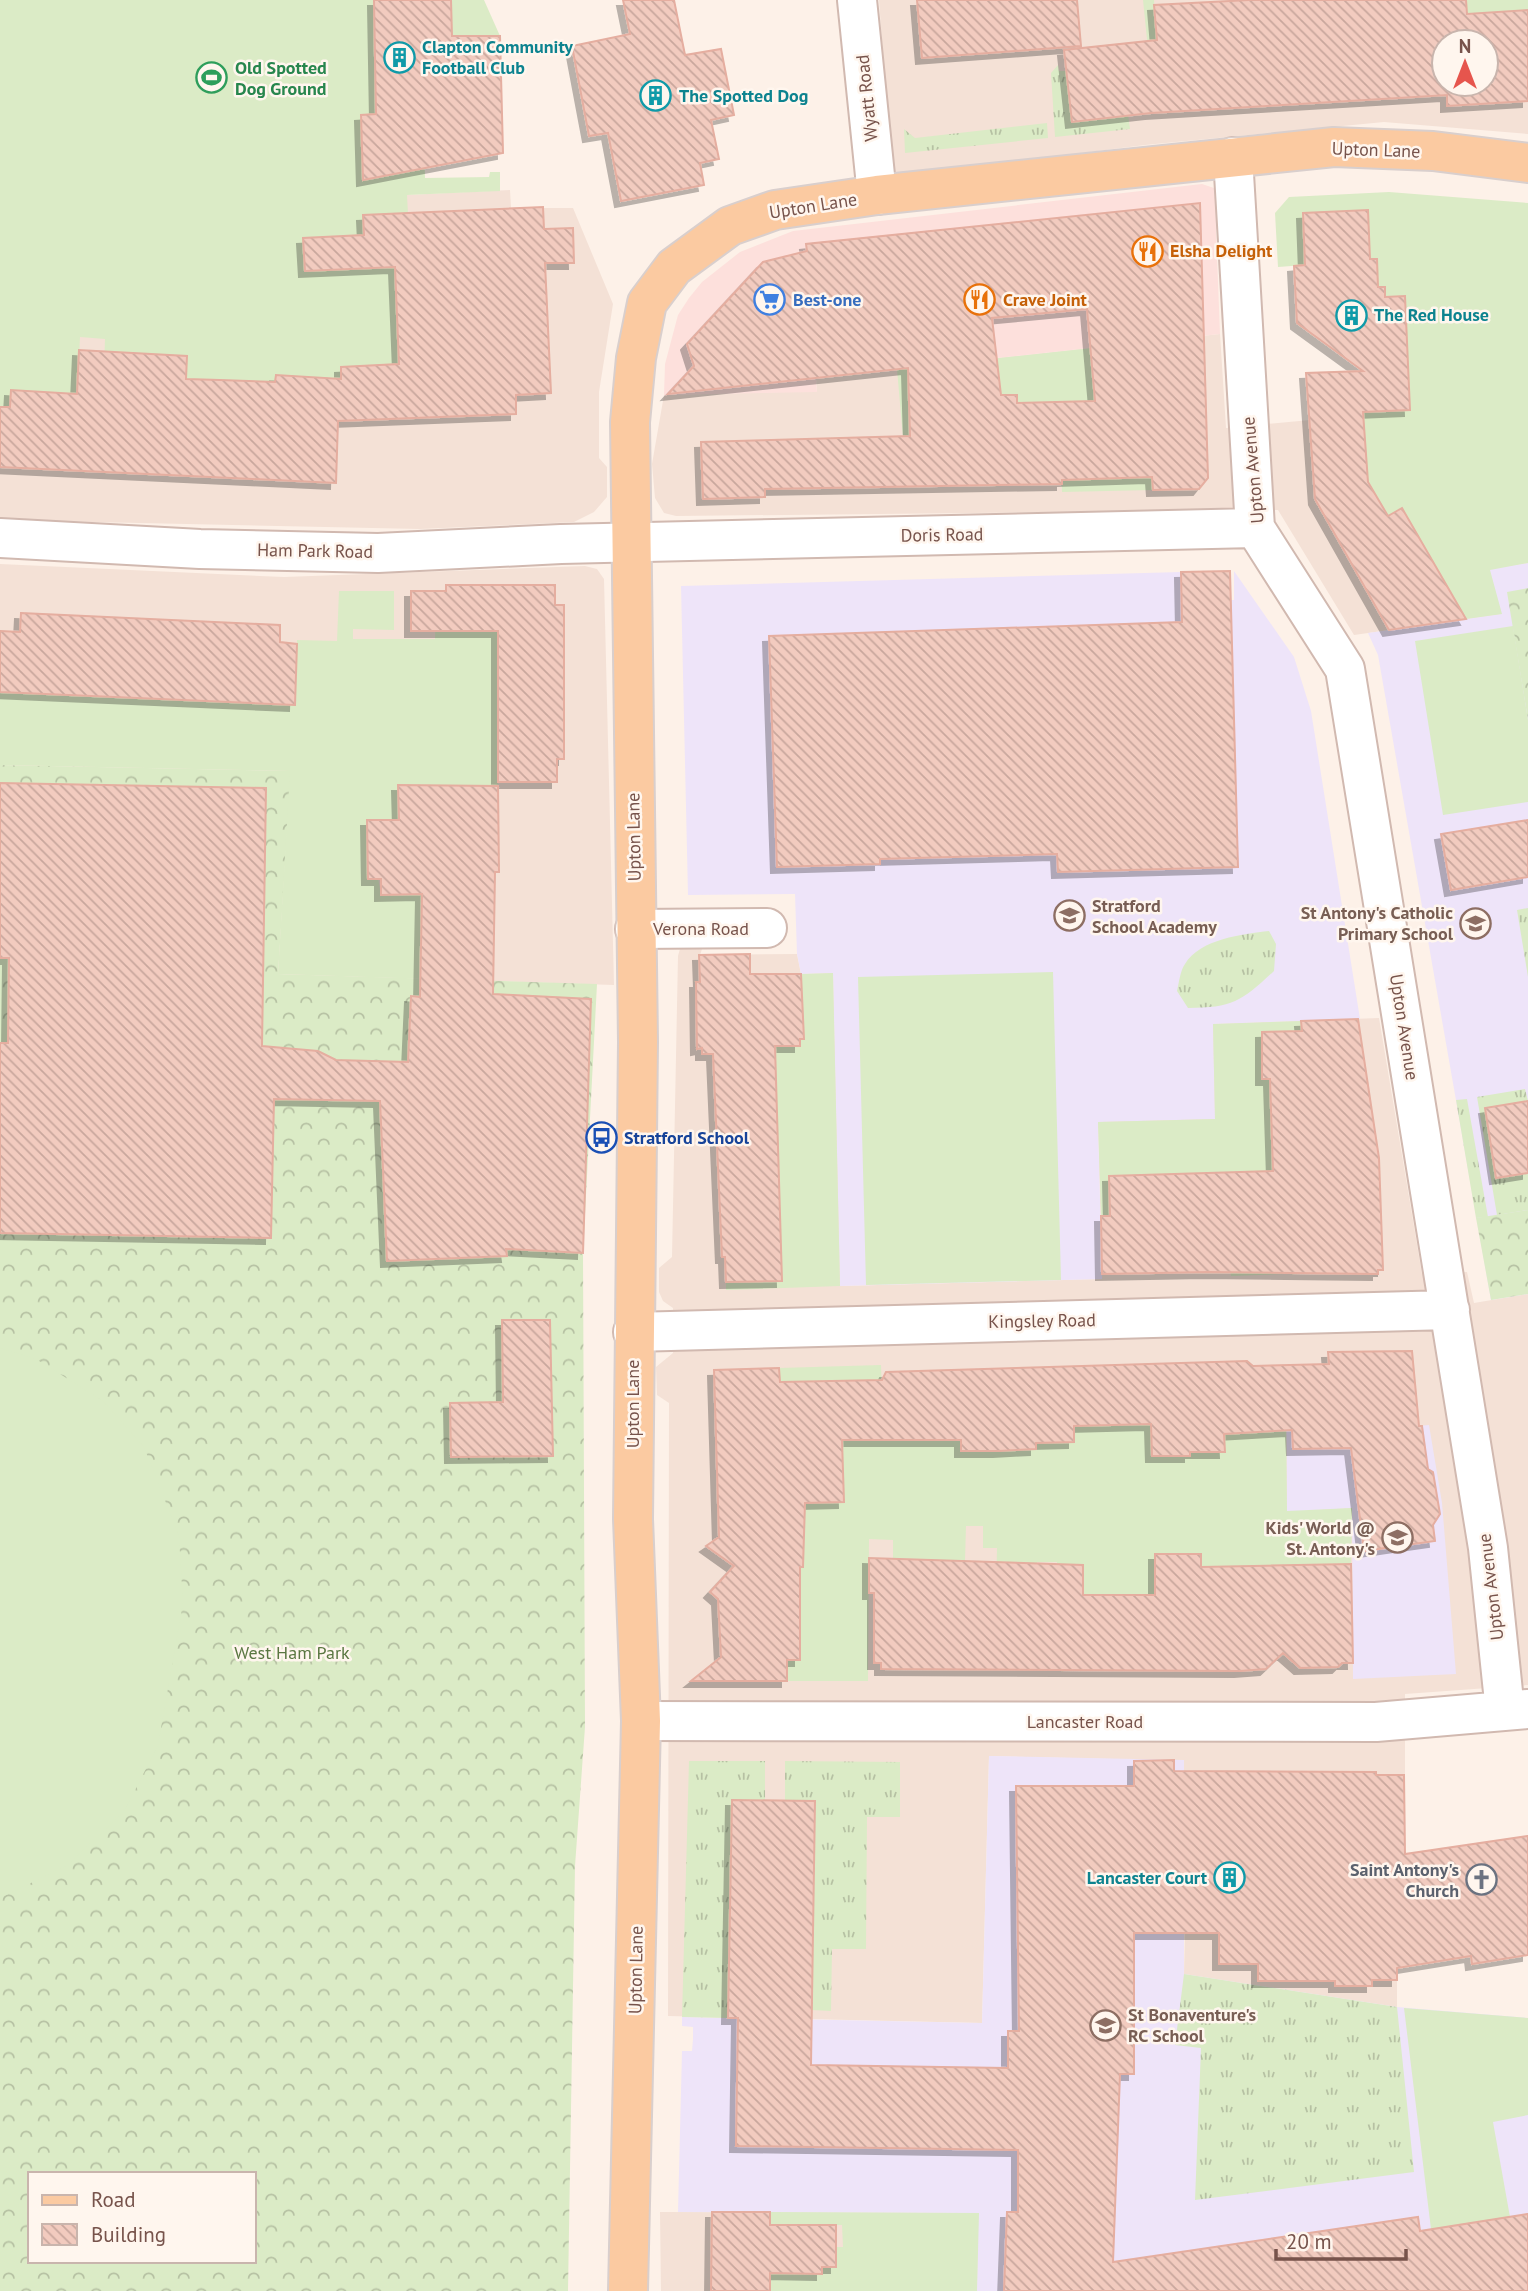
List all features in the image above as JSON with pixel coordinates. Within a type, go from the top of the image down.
[{"type":"main road","name":"Upton Lane","points":[[628,2291],[641,1721],[633,1519],[638,1042],[629,544],[630,422],[636,358],[648,303],[674,267],[730,226],[775,210],[877,195],[1334,147],[1433,151],[1528,163]]},
{"type":"street","name":"Wyatt Road","points":[[857,0],[877,195]]},
{"type":"street","name":"Upton Avenue","points":[[1233,157],[1255,528],[1345,669],[1516,1710]]},
{"type":"street","name":"Doris Road","points":[[629,544],[1255,528]]},
{"type":"street","name":"Ham Park Road","points":[[0,538],[355,553],[629,544]]},
{"type":"street","name":"Verona Road","points":[[635,929],[767,928]]},
{"type":"street","name":"Kingsley Road","points":[[633,1332],[1450,1310]]},
{"type":"street","name":"Lancaster Road","points":[[641,1721],[1376,1722],[1516,1710]]},
{"type":"shaded area","points":[[879,0],[1528,0],[1528,134],[1384,122],[1145,145],[892,177]]},
{"type":"shaded area","points":[[1202,184],[1220,190],[1222,221],[1216,230],[1220,334],[820,377],[816,378],[817,392],[664,395],[665,364],[678,315],[689,298],[702,282],[740,252],[793,231]]},
{"type":"shaded area","points":[[510,190],[511,208],[573,208],[613,304],[599,392],[599,458],[607,467],[607,497],[594,512],[574,522],[420,529],[0,520],[0,200],[364,235],[363,216],[407,195]]},
{"type":"shaded area","points":[[1220,334],[1226,428],[1310,420],[1528,563],[1490,570],[1502,614],[1354,635],[1278,510],[676,516],[664,513],[655,498],[652,464],[664,395],[817,391],[816,378],[820,377]]},
{"type":"shaded area","name":"St Antony's Catholic Primary School","points":[[1528,563],[1528,1294],[1491,1300],[1378,655],[1368,633],[1501,614],[1489,569]]},
{"type":"shaded area","points":[[0,564],[284,577],[585,566],[597,569],[604,579],[614,985],[278,974],[291,771],[0,765]]},
{"type":"shaded area","name":"Stratford School Academy","points":[[1234,571],[1294,657],[1311,711],[1360,1019],[1213,1024],[1215,1119],[1098,1122],[1102,1279],[840,1286],[833,973],[801,974],[797,954],[795,894],[688,895],[681,586],[1181,572],[1182,601],[1234,600]]},
{"type":"shaded area","points":[[681,945],[703,946],[700,955],[797,954],[801,974],[833,973],[841,1286],[1102,1279],[1098,1122],[1213,1024],[1379,1018],[1422,1274],[1467,1272],[1474,1303],[1528,1294],[1528,1685],[1405,1694],[1405,1833],[1397,1923],[1397,2007],[1184,1974],[1185,1933],[1154,1760],[989,1756],[982,2023],[668,2016],[669,1403],[657,1395],[656,1367],[673,1353],[673,1308],[663,1301],[659,1292],[659,1268],[672,1257],[678,956]]},
{"type":"shaded area","name":"Kids' World @ St. Antony's","points":[[1286,1391],[1417,1406],[1419,1426],[1429,1425],[1442,1503],[1456,1674],[1353,1679],[1352,1508],[1287,1512]]},
{"type":"shaded area","name":"St Bonaventure's RC School","points":[[989,1756],[1184,1760],[1184,1974],[1397,2007],[1528,2018],[1528,2291],[977,2291],[978,2213],[678,2212],[682,2051],[692,2051],[693,2039],[693,2027],[682,2026],[682,2017],[982,2023]]},
{"type":"shaded area","points":[[660,2212],[979,2213],[977,2291],[661,2291]]},
{"type":"green space","points":[[0,0],[421,0],[425,178],[489,177],[490,172],[500,172],[500,191],[407,195],[408,214],[363,216],[364,235],[303,238],[305,271],[395,267],[399,364],[341,367],[343,421],[338,423],[339,401],[303,377],[276,375],[273,428],[267,427],[264,480],[252,479],[257,383],[186,379],[187,356],[160,355],[104,367],[105,339],[80,337],[76,419],[67,419],[65,470],[47,469],[50,409],[11,390],[10,407],[0,407]]},
{"type":"green space","points":[[451,0],[484,0],[500,36],[452,36]]},
{"type":"green space","points":[[1143,0],[1154,0],[1158,59],[1149,59]]},
{"type":"green space","points":[[1466,0],[1528,0],[1528,10],[1500,31],[1500,28],[1468,28]]},
{"type":"green space","points":[[1058,65],[1059,71],[1066,71],[1072,122],[1128,114],[1130,129],[1055,137],[1051,73]]},
{"type":"green space","points":[[1047,123],[1048,138],[905,153],[904,129],[915,138]]},
{"type":"green space","points":[[1389,192],[1528,203],[1528,563],[1490,570],[1502,614],[1466,619],[1402,509],[1388,516],[1368,482],[1363,412],[1410,409],[1405,296],[1385,297],[1385,287],[1378,287],[1377,259],[1370,259],[1368,210],[1303,213],[1305,265],[1278,267],[1275,213],[1289,197]]},
{"type":"green space","points":[[1203,336],[1102,478],[1152,477],[1153,490],[1062,492],[1060,402],[1017,402],[1017,395],[965,395],[909,409],[910,438],[903,438],[897,369]]},
{"type":"green space","points":[[1528,588],[1528,720],[1507,592]]},
{"type":"green space","points":[[339,591],[394,591],[394,630],[353,629],[353,639],[435,639],[436,612],[498,627],[498,786],[399,785],[399,820],[368,820],[381,895],[408,820],[487,981],[278,974],[290,771],[0,765],[0,692],[295,705],[297,640],[337,641]]},
{"type":"green space","points":[[1513,626],[1528,720],[1528,802],[1443,815],[1415,641]]},
{"type":"green space","name":"West Ham Park","points":[[0,765],[291,771],[278,974],[597,984],[583,1253],[585,1727],[575,1866],[568,2291],[0,2291]]},
{"type":"green space","points":[[1528,908],[1528,977],[1517,910]]},
{"type":"green space","points":[[1269,931],[1276,944],[1274,971],[1236,1001],[1188,1008],[1177,991],[1182,970],[1192,956],[1211,943],[1223,939]]},
{"type":"green space","points":[[1053,972],[1061,1280],[866,1285],[858,977]]},
{"type":"green space","points":[[833,973],[840,1286],[726,1290],[726,1282],[782,1280],[775,1066],[757,1041],[803,1039],[801,974]]},
{"type":"green space","points":[[1301,1021],[1302,1031],[1262,1032],[1262,1079],[1309,1079],[1283,1221],[1283,1274],[1231,1276],[1222,1215],[1221,1172],[1174,1174],[1175,1214],[1157,1215],[1156,1175],[1109,1176],[1110,1216],[1101,1216],[1098,1122],[1215,1119],[1213,1024]]},
{"type":"green space","points":[[1525,1089],[1528,1101],[1485,1109],[1496,1178],[1528,1173],[1528,1210],[1497,1215],[1477,1097]]},
{"type":"green space","points":[[1467,1099],[1488,1217],[1476,1218],[1456,1100]]},
{"type":"green space","points":[[1528,1210],[1528,1294],[1491,1300],[1476,1218]]},
{"type":"green space","points":[[0,1348],[36,1359],[103,1401],[144,1447],[179,1536],[183,1603],[158,1745],[124,1812],[66,1866],[0,1898]]},
{"type":"green space","points":[[881,1365],[883,1428],[961,1437],[961,1451],[1036,1449],[1036,1443],[1074,1442],[1074,1426],[1151,1424],[1152,1456],[1190,1456],[1190,1452],[1225,1452],[1224,1434],[1237,1433],[1237,1418],[1286,1418],[1287,1511],[1352,1508],[1351,1564],[1319,1565],[1319,1611],[1308,1612],[1308,1565],[1260,1565],[1260,1613],[1201,1568],[1201,1554],[1155,1554],[1155,1568],[1159,1568],[1152,1658],[1152,1595],[1083,1595],[1083,1565],[1056,1656],[1057,1562],[1037,1562],[1037,1593],[996,1593],[997,1548],[983,1548],[983,1526],[966,1526],[965,1561],[941,1560],[941,1593],[893,1592],[893,1540],[869,1539],[868,1681],[787,1681],[787,1660],[799,1660],[794,1567],[803,1567],[804,1556],[774,1518],[843,1475],[843,1455],[780,1382],[779,1368]]},
{"type":"green space","points":[[689,1761],[765,1761],[765,1800],[732,1800],[728,2018],[682,2017]]},
{"type":"green space","points":[[785,1761],[900,1762],[900,1817],[867,1817],[866,1949],[832,1949],[831,2011],[811,2010],[815,1801],[785,1800]]},
{"type":"green space","points":[[1184,1974],[1397,2007],[1414,2172],[1195,2200],[1201,2048],[1175,2045]]},
{"type":"green space","points":[[1404,2008],[1528,2018],[1528,2115],[1493,2122],[1510,2217],[1431,2229]]},
{"type":"green space","points":[[770,2212],[979,2213],[977,2291],[770,2291],[770,2273],[822,2267],[836,2247],[843,2247],[842,2225],[770,2225]]},
{"type":"building","points":[[374,0],[451,0],[452,36],[500,36],[503,153],[363,180],[361,115],[376,114]]},
{"type":"building","name":"The Spotted Dog","points":[[623,0],[674,0],[685,55],[721,49],[734,115],[711,120],[719,159],[700,163],[704,185],[621,201],[608,133],[589,136],[572,46],[630,34]]},
{"type":"building","points":[[917,0],[1077,0],[1081,46],[922,58]]},
{"type":"building","points":[[1249,0],[1466,0],[1467,14],[1528,10],[1528,101],[1447,106],[1447,98],[1500,98],[1500,28],[1430,28],[1430,96],[1151,113],[1072,122],[1064,50],[1157,40],[1154,5]]},
{"type":"building","points":[[1200,203],[1208,478],[1199,489],[1153,490],[1152,477],[1062,480],[1062,484],[765,489],[765,497],[703,499],[701,442],[910,436],[908,368],[668,394],[694,366],[687,344],[763,262],[807,251],[806,244]],"holes":[[[1087,309],[1095,401],[1017,403],[1017,395],[1001,395],[992,318]]]},
{"type":"building","points":[[543,207],[544,229],[573,228],[574,263],[545,263],[551,393],[516,395],[516,414],[338,421],[336,483],[0,467],[0,407],[10,407],[11,390],[77,394],[79,350],[187,356],[186,379],[275,382],[276,375],[341,379],[341,367],[399,364],[395,267],[305,271],[303,238],[364,235],[363,215]]},
{"type":"building","points":[[1368,210],[1370,259],[1377,259],[1378,287],[1385,287],[1385,297],[1405,296],[1410,410],[1363,412],[1368,482],[1388,516],[1402,508],[1466,619],[1389,630],[1315,499],[1306,373],[1363,371],[1297,323],[1294,266],[1305,265],[1303,213]]},
{"type":"building","points":[[1230,571],[1238,867],[1058,872],[1057,854],[880,859],[880,864],[777,867],[769,636],[1182,622],[1181,572]]},
{"type":"building","points":[[446,585],[555,585],[555,605],[564,605],[564,759],[557,759],[557,782],[498,782],[498,631],[411,631],[411,591],[446,591]]},
{"type":"building","points":[[21,613],[280,625],[280,642],[297,644],[295,705],[0,692],[0,631],[20,632]]},
{"type":"building","points":[[0,783],[266,788],[262,1046],[318,1051],[336,1060],[408,1062],[411,996],[420,997],[422,894],[381,895],[381,879],[368,879],[367,820],[399,820],[398,785],[498,786],[499,872],[495,872],[493,994],[591,999],[583,1253],[506,1249],[507,1256],[387,1261],[380,1101],[274,1099],[271,1238],[0,1233],[0,1043],[8,1043],[9,958],[0,958]]},
{"type":"building","points":[[1528,820],[1528,877],[1451,890],[1441,834]]},
{"type":"building","points":[[750,954],[750,974],[801,974],[804,1039],[800,1039],[800,1046],[775,1046],[782,1281],[726,1282],[725,1257],[722,1257],[713,1054],[702,1054],[702,1048],[697,1049],[696,982],[700,982],[699,955]]},
{"type":"building","points":[[1358,1019],[1379,1158],[1383,1270],[1378,1270],[1378,1274],[1102,1274],[1101,1216],[1110,1216],[1109,1176],[1273,1171],[1270,1079],[1262,1079],[1262,1032],[1302,1031],[1301,1021]]},
{"type":"building","points":[[1528,1101],[1528,1173],[1496,1178],[1485,1108]]},
{"type":"building","points":[[502,1320],[550,1320],[553,1456],[451,1457],[450,1403],[503,1402]]},
{"type":"building","points":[[1412,1351],[1419,1426],[1422,1426],[1428,1469],[1433,1472],[1440,1514],[1433,1525],[1435,1541],[1364,1551],[1351,1448],[1293,1449],[1292,1430],[1224,1434],[1225,1452],[1190,1452],[1190,1456],[1152,1456],[1151,1424],[1074,1426],[1074,1442],[1036,1443],[1036,1449],[999,1451],[961,1451],[961,1440],[842,1440],[844,1502],[805,1503],[803,1567],[800,1567],[800,1660],[787,1660],[787,1681],[691,1681],[721,1657],[718,1599],[710,1592],[734,1566],[706,1546],[719,1537],[714,1370],[779,1368],[780,1382],[882,1380],[886,1372],[1247,1361],[1253,1366],[1329,1364],[1328,1352]]},
{"type":"building","points":[[1155,1554],[1201,1554],[1201,1567],[1351,1564],[1353,1663],[1342,1663],[1338,1667],[1300,1668],[1283,1653],[1266,1669],[1240,1671],[881,1669],[881,1663],[874,1663],[874,1593],[869,1593],[869,1558],[1083,1565],[1083,1595],[1155,1595]]},
{"type":"building","points":[[1174,1760],[1174,1771],[1376,1772],[1376,1775],[1404,1775],[1405,1854],[1528,1836],[1528,1955],[1472,1964],[1471,1956],[1397,1968],[1397,1980],[1372,1980],[1372,1986],[1335,1986],[1335,1981],[1258,1981],[1258,1964],[1219,1964],[1219,1933],[1134,1933],[1134,2074],[1120,2074],[1113,2262],[1418,2217],[1420,2231],[1528,2214],[1528,2291],[1004,2291],[1007,2212],[1018,2212],[1018,2150],[736,2146],[738,2018],[728,2018],[732,1800],[815,1801],[811,2065],[1008,2068],[1008,2031],[1019,2031],[1016,1786],[1134,1786],[1134,1761]]},
{"type":"building","points":[[712,2212],[770,2212],[770,2225],[836,2225],[836,2267],[822,2267],[822,2274],[770,2273],[770,2291],[711,2291]]},
{"type":"place","name":"Clapton Community Football Club","points":[[399,57]]},
{"type":"place","name":"Old Spotted Dog Ground","points":[[212,78]]},
{"type":"place","name":"The Spotted Dog","points":[[656,96]]},
{"type":"place","name":"Elsha Delight","points":[[1147,251]]},
{"type":"place","name":"Best-one","points":[[770,300]]},
{"type":"place","name":"Crave Joint","points":[[980,300]]},
{"type":"place","name":"The Red House","points":[[1351,315]]},
{"type":"place","name":"Stratford School Academy","points":[[1069,916]]},
{"type":"place","name":"St Antony's Catholic Primary School","points":[[1476,923]]},
{"type":"place","name":"Stratford School","points":[[601,1138]]},
{"type":"place","name":"Kids' World @ St. Antony's","points":[[1398,1538]]},
{"type":"place","name":"Lancaster Court","points":[[1230,1878]]},
{"type":"place","name":"Saint Antony's Church","points":[[1482,1880]]},
{"type":"place","name":"St Bonaventure's RC School","points":[[1105,2025]]}]
